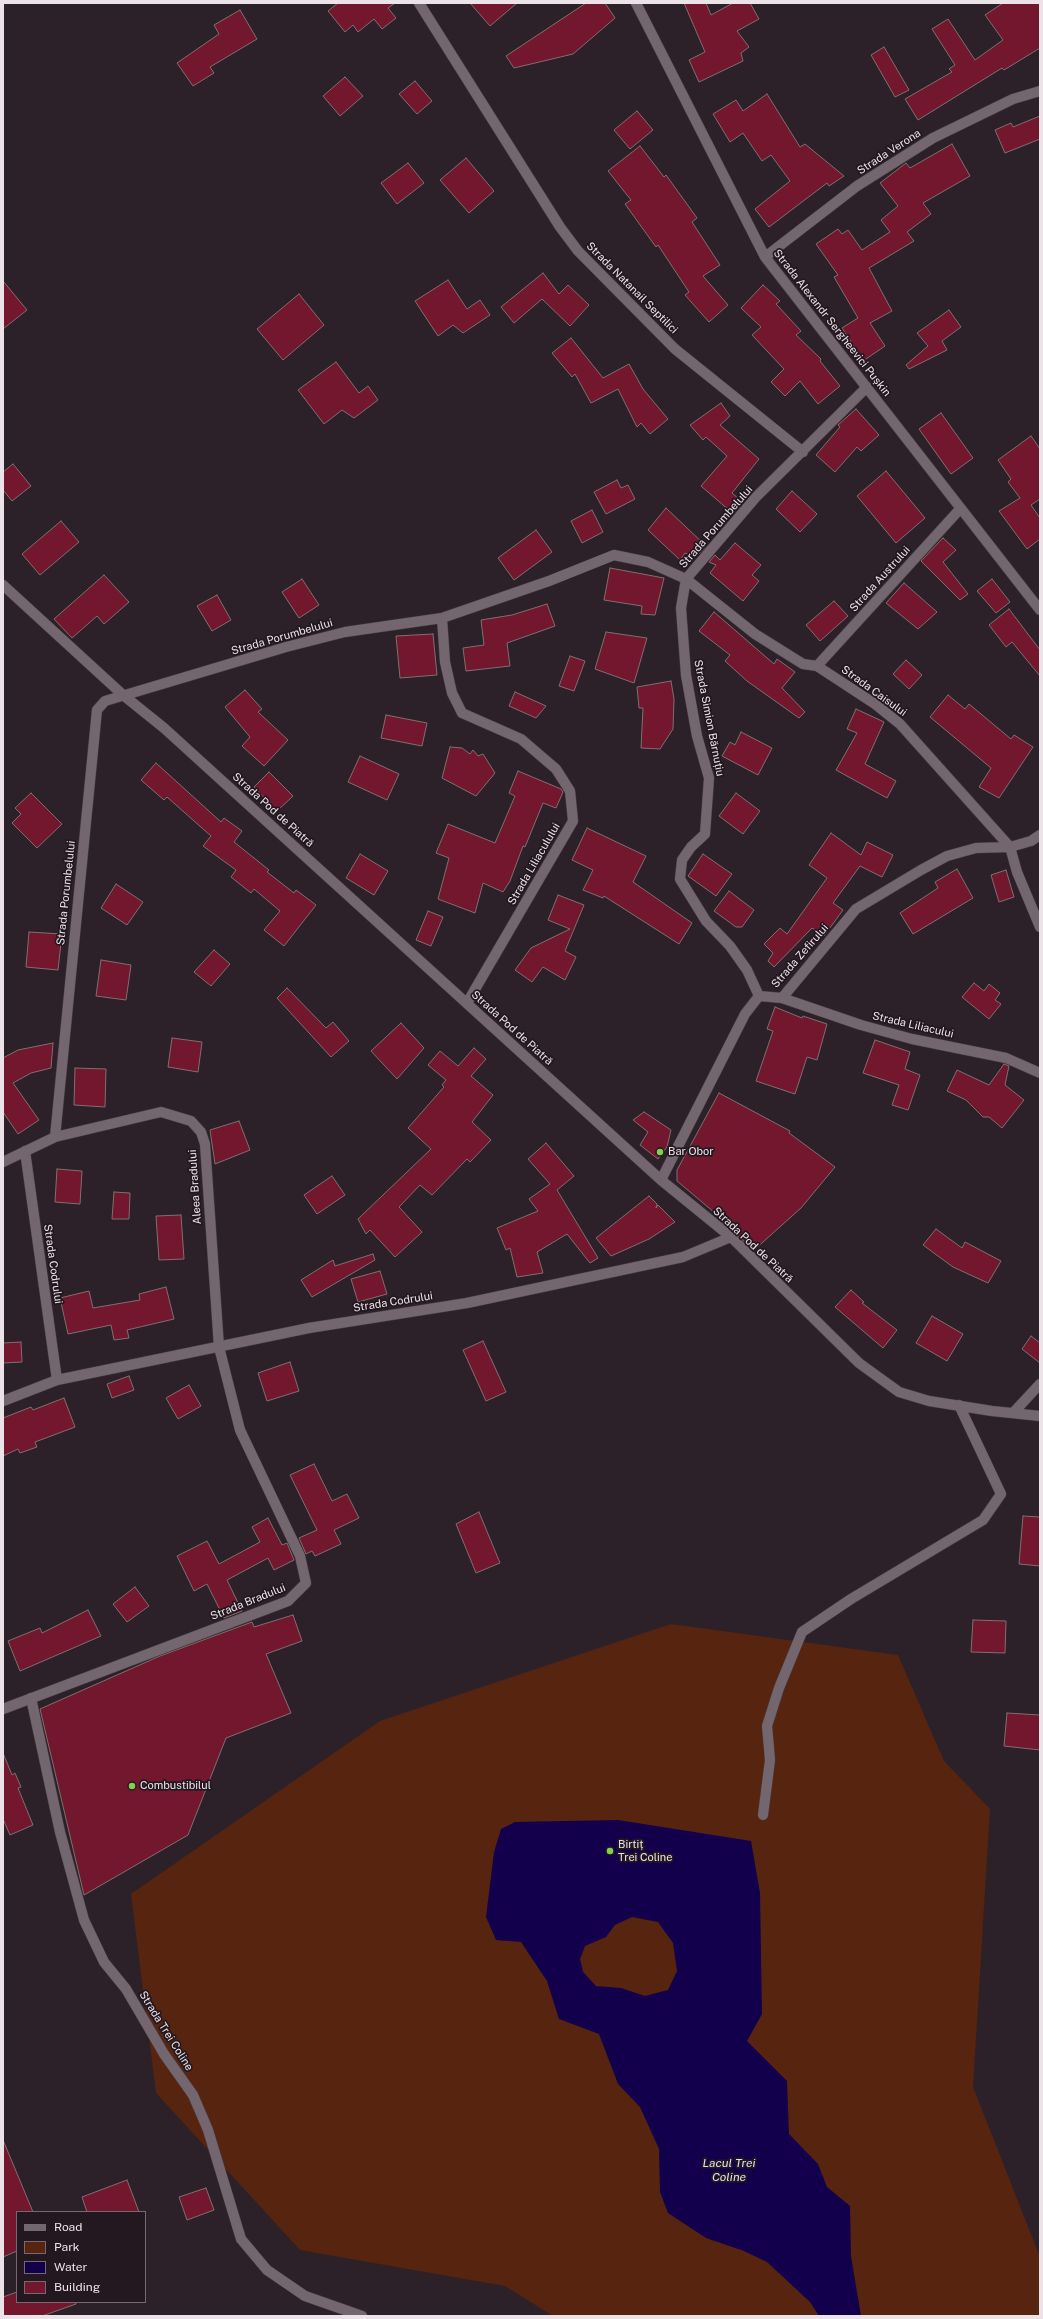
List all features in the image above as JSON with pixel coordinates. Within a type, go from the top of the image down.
[{"type":"street","name":"Strada Natanail Septilici","points":[[419,3],[560,227],[582,256],[675,349],[803,452]]},
{"type":"street","name":"Strada Alexandr Sergheevici Pușkin","points":[[636,3],[765,257],[1040,610]]},
{"type":"street","name":"Strada Verona","points":[[765,257],[857,186],[933,138],[1013,99],[1040,91]]},
{"type":"street","name":"Strada Porumbelului","points":[[55,1137],[97,710],[105,701],[286,647],[345,632],[442,618],[549,581],[614,555],[648,562],[686,580],[756,498],[867,387]]},
{"type":"street","name":"Strada Austrului","points":[[817,666],[960,509]]},
{"type":"street","name":"Strada Caisului","points":[[686,580],[755,634],[803,664],[817,666],[875,704],[900,724],[1010,848],[1017,872],[1040,927]]},
{"type":"street","name":"Strada Simion Bărnuțiu","points":[[686,580],[681,608],[686,675],[698,736],[709,778],[705,834],[691,847],[682,860],[680,879],[706,921],[730,946],[747,970],[759,996]]},
{"type":"street","name":"Strada Pod de Piatră","points":[[3,585],[123,695],[164,728],[661,1180],[731,1237],[859,1363],[899,1392],[959,1406],[1040,1416]]},
{"type":"street","name":"Strada Liliaculului","points":[[442,618],[447,670],[452,693],[462,713],[521,738],[556,770],[570,791],[573,821],[467,1003]]},
{"type":"street","name":"Strada Zefirului","points":[[759,996],[782,998],[856,909],[947,856],[976,848],[1010,848],[1031,841],[1040,835]]},
{"type":"street","points":[[661,1180],[745,1014],[759,996]]},
{"type":"street","name":"Strada Liliacului","points":[[782,998],[861,1025],[912,1039],[1006,1058],[1040,1073]]},
{"type":"street","name":"Aleea Bradului","points":[[55,1137],[161,1112],[191,1121],[201,1132],[204,1144],[219,1347]]},
{"type":"street","points":[[3,1162],[55,1137]]},
{"type":"street","name":"Strada Codrului","points":[[25,1151],[57,1380]]},
{"type":"street","name":"Strada Codrului","points":[[3,1401],[57,1380],[309,1328],[467,1303],[683,1257],[731,1237]]},
{"type":"street","name":"Strada Bradului","points":[[3,1709],[288,1601],[306,1583],[300,1556],[240,1430],[219,1347]]},
{"type":"street","points":[[1013,1413],[1040,1384]]},
{"type":"street","points":[[763,1815],[770,1760],[767,1726],[779,1688],[802,1632],[851,1599],[983,1520],[1001,1494],[959,1406]]},
{"type":"street","name":"Strada Trei Coline","points":[[31,1698],[60,1832],[84,1920],[104,1962],[126,1989],[164,2054],[193,2095],[208,2130],[241,2239],[267,2270],[304,2296],[362,2316]]},
{"type":"green space","points":[[671,1624],[898,1655],[944,1761],[990,1809],[973,2087],[1040,2257],[1040,2316],[553,2316],[505,2286],[300,2250],[156,2093],[131,1894],[380,1721]]},
{"type":"water","name":"Lacul Trei Coline","points":[[618,1820],[751,1841],[760,1893],[762,2014],[747,2041],[787,2081],[789,2134],[818,2164],[827,2187],[850,2206],[851,2256],[861,2316],[819,2316],[810,2302],[767,2262],[744,2251],[706,2238],[668,2213],[660,2192],[659,2149],[640,2107],[618,2084],[599,2034],[559,2019],[547,1981],[521,1942],[496,1940],[486,1917],[494,1852],[501,1829],[515,1822]],"holes":[[[632,1917],[658,1922],[673,1943],[677,1971],[668,1990],[645,1996],[621,1988],[596,1986],[583,1972],[580,1959],[585,1946],[606,1937],[615,1925]]]},
{"type":"building","points":[[338,3],[395,3],[388,8],[396,18],[382,29],[374,19],[358,32],[353,25],[345,32],[328,11]]},
{"type":"building","points":[[470,3],[517,3],[490,26]]},
{"type":"building","points":[[586,3],[605,3],[615,18],[573,54],[514,68],[506,56]]},
{"type":"building","points":[[684,3],[706,3],[711,15],[733,3],[750,3],[759,19],[737,31],[749,47],[741,53],[743,61],[699,82],[689,60],[705,52]]},
{"type":"building","points":[[1003,3],[1040,3],[1040,48],[1004,70],[1002,68],[918,120],[905,99],[952,72],[949,69],[955,65],[932,29],[948,19],[975,60],[1003,40],[985,15]]},
{"type":"building","points":[[240,10],[257,39],[210,67],[214,73],[193,86],[177,63],[219,34],[214,25]]},
{"type":"building","points":[[884,47],[909,90],[895,97],[871,55]]},
{"type":"building","points":[[345,77],[363,96],[340,116],[323,96]]},
{"type":"building","points":[[415,81],[432,101],[417,114],[399,94]]},
{"type":"building","points":[[767,94],[800,147],[805,144],[844,176],[829,186],[827,183],[769,227],[755,209],[790,181],[771,155],[762,161],[743,133],[730,142],[713,114],[736,100],[743,111]]},
{"type":"building","points":[[637,111],[653,130],[630,149],[614,130]]},
{"type":"building","points":[[1040,116],[1040,139],[1005,153],[995,130],[1011,123],[1013,127]]},
{"type":"building","points":[[952,144],[970,176],[923,203],[931,214],[907,232],[914,241],[869,268],[892,311],[870,323],[885,346],[863,361],[842,328],[858,318],[834,277],[838,275],[816,244],[838,229],[842,234],[848,230],[862,250],[890,232],[881,220],[898,206],[880,183],[906,163],[910,168]]},
{"type":"building","points":[[640,146],[664,177],[666,175],[697,218],[692,222],[720,265],[703,276],[728,305],[709,322],[685,295],[689,292],[658,245],[656,247],[625,204],[631,200],[608,171]]},
{"type":"building","points":[[466,158],[494,191],[469,213],[440,180]]},
{"type":"building","points":[[408,163],[424,183],[397,204],[381,183]]},
{"type":"building","points":[[543,273],[559,294],[568,285],[589,305],[570,326],[542,299],[514,323],[501,307]]},
{"type":"building","points":[[448,280],[467,309],[480,300],[490,315],[463,333],[453,325],[438,336],[415,301]]},
{"type":"building","points":[[3,281],[27,310],[3,329]]},
{"type":"building","points":[[763,285],[780,301],[776,304],[801,331],[796,335],[821,359],[820,361],[840,386],[818,404],[800,381],[785,396],[771,382],[784,369],[752,335],[761,327],[741,308]]},
{"type":"building","points":[[299,294],[324,325],[283,360],[257,329]]},
{"type":"building","points":[[949,310],[961,327],[942,341],[947,350],[909,369],[906,365],[928,346],[917,333]]},
{"type":"building","points":[[571,338],[603,378],[629,364],[643,389],[668,419],[650,434],[641,423],[637,427],[618,389],[591,403],[575,374],[572,377],[552,353]]},
{"type":"building","points":[[336,362],[359,393],[368,386],[378,400],[354,418],[342,410],[324,424],[298,390]]},
{"type":"building","points":[[721,403],[730,416],[720,425],[759,459],[732,493],[739,499],[730,511],[701,486],[727,456],[706,437],[703,440],[690,425]]},
{"type":"building","points":[[856,409],[879,435],[861,451],[857,447],[835,472],[816,455],[840,427],[838,425]]},
{"type":"building","points":[[941,413],[973,458],[951,474],[919,429]]},
{"type":"building","points":[[1031,436],[1040,449],[1040,499],[1031,505],[1040,518],[1040,539],[1027,549],[999,511],[1020,498],[1008,482],[1011,479],[998,460]]},
{"type":"building","points":[[13,464],[31,486],[12,501],[3,490],[3,472]]},
{"type":"building","points":[[886,471],[925,518],[896,543],[857,496]]},
{"type":"building","points":[[617,480],[621,488],[628,485],[635,499],[606,514],[594,492]]},
{"type":"building","points":[[792,491],[817,514],[800,532],[776,509]]},
{"type":"building","points":[[666,508],[706,546],[696,557],[685,553],[680,560],[648,530]]},
{"type":"building","points":[[592,510],[603,532],[582,543],[571,521]]},
{"type":"building","points":[[61,521],[79,542],[40,575],[22,554]]},
{"type":"building","points":[[536,530],[552,552],[514,580],[498,558]]},
{"type":"building","points":[[943,538],[956,550],[943,562],[968,594],[960,600],[921,561]]},
{"type":"building","points":[[735,543],[761,565],[752,575],[759,581],[743,601],[710,573],[716,565],[709,562],[715,555],[720,560]]},
{"type":"building","points":[[610,568],[664,578],[655,615],[641,614],[642,606],[604,600]]},
{"type":"building","points":[[104,575],[129,602],[104,624],[97,616],[72,638],[54,619]]},
{"type":"building","points":[[302,579],[319,605],[299,618],[282,592]]},
{"type":"building","points":[[992,579],[1010,602],[996,613],[977,591]]},
{"type":"building","points":[[904,583],[937,612],[918,629],[886,603]]},
{"type":"building","points":[[217,595],[231,620],[212,631],[197,606]]},
{"type":"building","points":[[834,601],[848,616],[820,641],[806,625]]},
{"type":"building","points":[[547,604],[555,626],[507,643],[510,666],[466,671],[463,648],[484,645],[481,620],[512,615]]},
{"type":"building","points":[[1009,609],[1040,650],[1040,676],[1012,642],[1006,647],[989,625]]},
{"type":"building","points":[[714,612],[774,664],[777,659],[795,672],[782,688],[805,712],[799,718],[747,681],[725,661],[730,655],[699,631]]},
{"type":"building","points":[[606,632],[647,638],[634,683],[595,669]]},
{"type":"building","points":[[433,634],[437,675],[400,678],[396,636]]},
{"type":"building","points":[[570,656],[585,661],[574,691],[559,686]]},
{"type":"building","points":[[906,660],[922,675],[909,689],[893,674]]},
{"type":"building","points":[[671,681],[674,699],[673,729],[660,749],[641,748],[643,708],[639,708],[637,687]]},
{"type":"building","points":[[245,690],[262,709],[258,712],[288,740],[264,766],[242,746],[250,737],[225,707]]},
{"type":"building","points":[[515,692],[546,706],[536,718],[509,706]]},
{"type":"building","points":[[948,695],[965,709],[969,704],[1011,739],[1014,735],[1033,747],[999,798],[979,787],[991,768],[930,717]]},
{"type":"building","points":[[856,709],[884,722],[865,764],[896,781],[887,798],[836,770],[857,733],[847,729]]},
{"type":"building","points":[[386,715],[427,723],[422,746],[381,738]]},
{"type":"building","points":[[741,732],[772,748],[758,775],[722,756],[730,742],[735,745]]},
{"type":"building","points":[[450,747],[462,748],[470,754],[473,750],[478,756],[483,754],[495,773],[476,796],[442,778]]},
{"type":"building","points":[[360,756],[399,774],[387,800],[348,782]]},
{"type":"building","points":[[156,763],[221,822],[224,818],[242,831],[234,842],[269,870],[267,872],[294,893],[296,890],[316,905],[284,946],[264,930],[280,911],[254,889],[251,893],[231,877],[236,870],[203,846],[211,836],[167,797],[164,800],[141,780]]},
{"type":"building","points":[[518,771],[561,789],[563,792],[556,808],[543,803],[525,847],[523,846],[510,881],[503,892],[483,883],[475,913],[438,899],[449,858],[436,853],[448,824],[495,843],[515,796],[509,793]]},
{"type":"building","points":[[269,772],[293,796],[277,811],[254,787]]},
{"type":"building","points":[[31,793],[62,824],[37,848],[12,823],[21,814],[15,808]]},
{"type":"building","points":[[736,793],[760,811],[743,834],[719,816]]},
{"type":"building","points":[[587,828],[646,856],[633,882],[692,923],[679,944],[604,896],[603,898],[583,890],[593,870],[572,860]]},
{"type":"building","points":[[831,833],[861,855],[867,842],[893,855],[882,877],[860,866],[833,903],[843,910],[824,936],[812,928],[774,967],[768,961],[773,953],[764,944],[780,928],[787,934],[827,878],[809,865]]},
{"type":"building","points":[[360,854],[388,871],[374,895],[346,878]]},
{"type":"building","points":[[703,854],[732,874],[716,896],[688,876]]},
{"type":"building","points":[[957,869],[973,898],[913,934],[900,913],[938,888],[935,882]]},
{"type":"building","points":[[1006,870],[1014,897],[999,902],[991,875]]},
{"type":"building","points":[[116,884],[143,902],[127,925],[101,908]]},
{"type":"building","points":[[729,891],[754,910],[742,927],[736,927],[714,911]]},
{"type":"building","points":[[558,895],[584,905],[565,951],[576,957],[565,980],[543,967],[532,982],[515,970],[531,948],[570,929],[548,920]]},
{"type":"building","points":[[428,911],[443,917],[431,946],[416,940]]},
{"type":"building","points":[[29,932],[62,934],[58,970],[26,967]]},
{"type":"building","points":[[214,950],[230,964],[211,986],[194,972]]},
{"type":"building","points":[[101,960],[131,965],[126,1000],[96,996]]},
{"type":"building","points":[[974,983],[984,991],[989,984],[1000,993],[995,1000],[1001,1004],[989,1019],[962,997]]},
{"type":"building","points":[[287,988],[326,1028],[333,1022],[349,1041],[331,1057],[277,998]]},
{"type":"building","points":[[775,1007],[802,1018],[803,1016],[827,1024],[817,1060],[807,1057],[795,1094],[756,1081],[773,1031],[767,1029]]},
{"type":"building","points":[[401,1023],[424,1048],[397,1079],[371,1051]]},
{"type":"building","points":[[172,1038],[202,1042],[198,1072],[168,1067]]},
{"type":"building","points":[[875,1040],[910,1052],[905,1069],[920,1075],[908,1110],[892,1105],[899,1085],[863,1073]]},
{"type":"building","points":[[53,1043],[51,1068],[31,1073],[13,1083],[39,1120],[18,1134],[3,1112],[3,1058],[18,1050]]},
{"type":"building","points":[[474,1048],[486,1059],[471,1076],[493,1095],[472,1122],[491,1140],[470,1162],[467,1159],[432,1195],[420,1185],[399,1207],[422,1232],[395,1257],[370,1230],[366,1234],[358,1219],[431,1149],[408,1128],[444,1087],[442,1085],[446,1080],[428,1065],[440,1051],[458,1066]]},
{"type":"building","points":[[1004,1064],[1009,1066],[1005,1085],[1024,1100],[1002,1128],[989,1117],[983,1117],[966,1100],[947,1091],[957,1070],[989,1085]]},
{"type":"building","points":[[75,1068],[106,1069],[105,1107],[74,1105]]},
{"type":"building","points":[[719,1093],[790,1131],[789,1133],[835,1167],[801,1208],[754,1250],[719,1219],[721,1218],[677,1181],[677,1170]]},
{"type":"building","points":[[644,1112],[671,1130],[667,1147],[658,1159],[640,1145],[648,1132],[633,1120]]},
{"type":"building","points":[[239,1121],[250,1150],[215,1164],[210,1130]]},
{"type":"building","points":[[546,1143],[574,1176],[557,1190],[598,1258],[590,1263],[567,1234],[537,1252],[543,1273],[517,1277],[510,1248],[506,1250],[497,1228],[538,1211],[529,1199],[550,1184],[528,1159]]},
{"type":"building","points":[[57,1169],[82,1171],[80,1204],[55,1202]]},
{"type":"building","points":[[332,1176],[345,1195],[317,1214],[304,1195]]},
{"type":"building","points":[[114,1192],[130,1193],[129,1219],[112,1219]]},
{"type":"building","points":[[649,1196],[657,1204],[656,1208],[658,1205],[675,1222],[649,1239],[611,1256],[596,1238]]},
{"type":"building","points":[[181,1215],[184,1259],[159,1260],[156,1216]]},
{"type":"building","points":[[936,1229],[962,1248],[965,1242],[1001,1261],[988,1283],[953,1267],[923,1245]]},
{"type":"building","points":[[373,1254],[375,1260],[312,1297],[301,1280],[333,1260],[335,1266]]},
{"type":"building","points":[[380,1271],[387,1294],[358,1302],[351,1279]]},
{"type":"building","points":[[166,1287],[174,1319],[127,1330],[129,1338],[114,1340],[111,1325],[68,1334],[60,1298],[89,1291],[93,1308],[140,1300],[139,1294]]},
{"type":"building","points":[[851,1290],[864,1302],[862,1303],[897,1330],[883,1348],[835,1307]]},
{"type":"building","points":[[932,1316],[963,1334],[947,1361],[916,1343]]},
{"type":"building","points":[[1031,1336],[1040,1343],[1040,1363],[1022,1349]]},
{"type":"building","points":[[483,1341],[506,1392],[486,1401],[463,1350]]},
{"type":"building","points":[[21,1342],[22,1362],[3,1363],[3,1343]]},
{"type":"building","points":[[290,1362],[299,1391],[267,1401],[258,1373]]},
{"type":"building","points":[[129,1376],[134,1390],[112,1398],[107,1384]]},
{"type":"building","points":[[189,1385],[201,1406],[178,1419],[166,1398]]},
{"type":"building","points":[[64,1398],[75,1427],[35,1442],[37,1447],[20,1453],[18,1449],[3,1456],[3,1418],[31,1407],[33,1410]]},
{"type":"building","points":[[314,1464],[332,1501],[347,1494],[359,1518],[334,1530],[341,1544],[315,1556],[312,1551],[306,1554],[299,1538],[317,1530],[290,1475]]},
{"type":"building","points":[[479,1512],[500,1563],[476,1573],[456,1524]]},
{"type":"building","points":[[1023,1516],[1040,1517],[1040,1566],[1019,1564]]},
{"type":"building","points":[[268,1518],[282,1545],[287,1543],[294,1560],[274,1570],[268,1558],[227,1580],[242,1611],[224,1618],[207,1584],[194,1591],[177,1556],[207,1541],[219,1564],[260,1542],[252,1527]]},
{"type":"building","points":[[135,1587],[149,1606],[127,1622],[113,1604]]},
{"type":"building","points":[[88,1610],[101,1636],[20,1671],[8,1641],[40,1628],[42,1633]]},
{"type":"building","name":"Combustibilul","points":[[293,1615],[302,1641],[266,1654],[291,1713],[226,1738],[188,1835],[84,1895],[40,1709],[160,1656],[252,1622],[254,1627]]},
{"type":"building","points":[[973,1620],[1006,1621],[1005,1653],[971,1652]]},
{"type":"building","points":[[1007,1713],[1040,1715],[1040,1750],[1004,1746]]},
{"type":"building","points":[[3,1753],[12,1775],[15,1773],[21,1787],[18,1788],[33,1825],[10,1835],[3,1819]]},
{"type":"building","points":[[3,2140],[33,2211],[16,2211],[16,2251],[3,2257]]},
{"type":"building","points":[[127,2180],[139,2211],[87,2211],[82,2197]]},
{"type":"building","points":[[206,2188],[214,2210],[187,2220],[179,2197]]},
{"type":"building","points":[[16,2292],[16,2303],[76,2304],[42,2316],[3,2316],[3,2297]]},
{"type":"place","name":"Bar Obor","points":[[660,1152]]},
{"type":"place","name":"Combustibilul","points":[[132,1786]]},
{"type":"place","name":"Birtiț Trei Coline","points":[[610,1851]]}]
